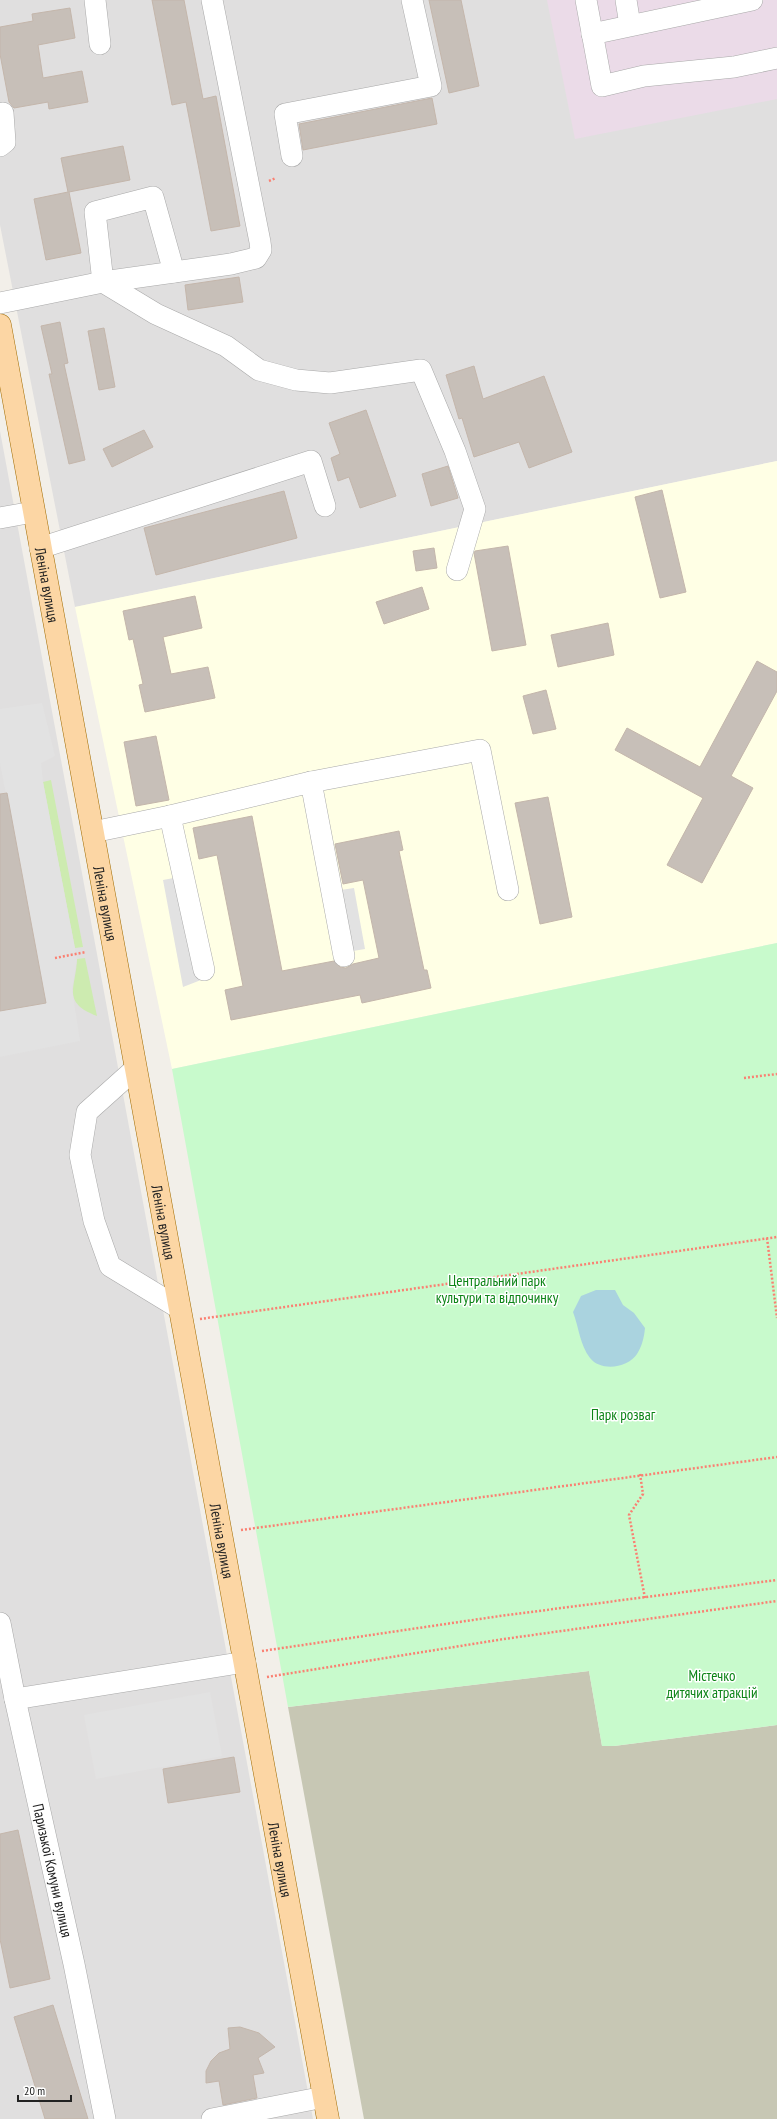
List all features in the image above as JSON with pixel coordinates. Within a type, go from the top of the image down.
[{"type":"main road","name":"Леніна вулиця","points":[[0,325],[328,2119]]},
{"type":"street","points":[[95,0],[100,44]]},
{"type":"street","points":[[0,303],[104,282],[231,264],[256,258],[261,250],[212,0]]},
{"type":"street","points":[[292,156],[285,114],[431,86],[412,0]]},
{"type":"street","points":[[586,0],[602,86],[644,76],[734,67],[777,58]]},
{"type":"street","points":[[626,0],[630,25]]},
{"type":"street","points":[[592,34],[630,25],[685,7],[745,1]]},
{"type":"street","points":[[0,146],[5,142],[3,113]]},
{"type":"street","points":[[104,282],[95,212],[153,197],[174,272]]},
{"type":"street","points":[[104,282],[156,314],[226,346],[259,370],[296,380],[330,383],[421,370],[455,451],[475,509],[457,570]]},
{"type":"street","points":[[40,548],[310,461],[325,506]]},
{"type":"street","points":[[0,518],[33,512]]},
{"type":"street","points":[[93,832],[170,816],[311,782],[480,750],[508,890]]},
{"type":"street","points":[[311,782],[344,956]]},
{"type":"street","points":[[170,816],[204,970]]},
{"type":"street","points":[[136,1069],[87,1112],[80,1155],[94,1221],[110,1266],[181,1315]]},
{"type":"street","name":"Паризької Комуни вулиця","points":[[0,1623],[15,1699],[74,1964],[105,2119]]},
{"type":"street","points":[[15,1699],[246,1666]]},
{"type":"street","points":[[212,2119],[324,2097]]},
{"type":"path","points":[[269,181],[276,178]]},
{"type":"path","points":[[55,958],[86,952]]},
{"type":"path","points":[[744,1078],[777,1074]]},
{"type":"path","points":[[181,1315],[777,1237]]},
{"type":"path","points":[[767,1238],[777,1318]]},
{"type":"path","points":[[220,1532],[640,1474],[777,1457]]},
{"type":"path","points":[[640,1474],[643,1494],[629,1515],[646,1598]]},
{"type":"path","points":[[246,1666],[500,1616],[777,1580]]},
{"type":"path","points":[[246,1666],[504,1639],[777,1601]]},
{"type":"shaded area","points":[[0,0],[777,0],[777,461],[75,607],[0,225]]},
{"type":"shaded area","points":[[547,0],[777,0],[777,99],[575,139]]},
{"type":"shaded area","points":[[0,431],[313,2119],[0,2119]]},
{"type":"shaded area","points":[[777,461],[777,943],[172,1069],[75,607]]},
{"type":"shaded area","points":[[42,703],[55,756],[41,763],[43,782],[77,959],[72,989],[80,1041],[0,1057],[0,1011],[46,1003],[0,763],[0,709]]},
{"type":"shaded area","points":[[179,877],[201,980],[183,987],[163,880]]},
{"type":"shaded area","points":[[354,888],[365,949],[353,951],[341,890]]},
{"type":"shaded area","points":[[589,1671],[602,1746],[614,1746],[777,1725],[777,2119],[364,2119],[288,1707]]},
{"type":"shaded area","points":[[210,1692],[222,1756],[96,1779],[84,1715]]},
{"type":"green space","points":[[51,780],[83,947],[75,948],[43,782]]},
{"type":"green space","name":"Центральний парк культури та відпочинку","points":[[777,943],[777,1725],[614,1746],[602,1746],[589,1671],[288,1707],[172,1069]]},
{"type":"green space","points":[[85,958],[97,1016],[86,1011],[79,1005],[73,993],[77,959]]},
{"type":"water","points":[[596,1290],[615,1290],[623,1305],[634,1313],[645,1328],[642,1342],[637,1354],[633,1359],[621,1365],[607,1367],[595,1362],[590,1358],[582,1342],[573,1312],[581,1296]]},
{"type":"building","points":[[152,0],[184,0],[203,99],[216,96],[240,226],[211,231],[186,102],[172,105]]},
{"type":"building","points":[[429,0],[461,0],[479,86],[449,93]]},
{"type":"building","points":[[70,8],[75,38],[38,45],[43,78],[82,71],[88,102],[49,109],[48,102],[14,108],[9,102],[0,54],[0,27],[33,21],[32,14]]},
{"type":"building","points":[[432,98],[437,124],[303,150],[299,124]]},
{"type":"building","points":[[123,146],[130,180],[69,192],[81,253],[46,260],[34,199],[68,192],[61,158]]},
{"type":"building","points":[[239,277],[243,302],[188,310],[185,285]]},
{"type":"building","points":[[60,322],[68,363],[64,364],[85,460],[69,464],[49,374],[52,374],[41,326]]},
{"type":"building","points":[[104,328],[115,387],[99,390],[88,331]]},
{"type":"building","points":[[474,366],[483,399],[544,376],[572,452],[529,468],[519,442],[474,457],[462,418],[459,419],[446,375]]},
{"type":"building","points":[[366,410],[396,496],[360,508],[349,477],[338,481],[331,458],[340,454],[329,423]]},
{"type":"building","points":[[144,430],[153,447],[112,467],[103,449]]},
{"type":"building","points":[[448,466],[458,498],[431,506],[422,474]]},
{"type":"building","points":[[662,490],[686,592],[660,598],[635,497]]},
{"type":"building","points":[[284,491],[297,538],[156,575],[144,528]]},
{"type":"building","points":[[508,546],[526,645],[492,651],[474,553],[475,551]]},
{"type":"building","points":[[434,548],[437,568],[416,571],[413,551]]},
{"type":"building","points":[[422,587],[429,609],[384,624],[376,602]]},
{"type":"building","points":[[195,596],[202,628],[163,637],[171,674],[208,667],[215,698],[145,712],[139,685],[143,684],[133,639],[129,640],[123,611]]},
{"type":"building","points":[[608,623],[614,655],[558,667],[551,635]]},
{"type":"building","points":[[757,661],[777,672],[777,691],[731,776],[753,788],[702,883],[667,865],[703,798],[615,750],[627,728],[700,767]]},
{"type":"building","points":[[546,690],[556,729],[533,734],[523,696]]},
{"type":"building","points":[[156,736],[169,800],[136,806],[124,742]]},
{"type":"building","points":[[7,793],[46,1003],[0,1011],[0,794]]},
{"type":"building","points":[[548,797],[572,917],[540,924],[515,803]]},
{"type":"building","points":[[252,816],[282,971],[334,961],[340,967],[346,968],[353,964],[379,958],[363,880],[343,884],[335,844],[399,831],[403,850],[399,851],[424,970],[427,970],[431,988],[362,1003],[360,995],[231,1020],[225,990],[243,986],[217,855],[199,859],[193,828]]},
{"type":"building","points":[[234,1757],[240,1792],[168,1803],[163,1769]]},
{"type":"building","points":[[18,1830],[50,1979],[10,1988],[0,1939],[0,1834]]},
{"type":"building","points":[[53,2005],[88,2119],[45,2119],[14,2017]]},
{"type":"building","points":[[240,2027],[259,2033],[275,2047],[258,2058],[264,2073],[253,2075],[257,2098],[223,2105],[219,2081],[206,2083],[206,2071],[211,2061],[219,2053],[230,2049],[228,2028]]},
{"type":"park label","name":"Парк розваг","points":[[623,1414]]},
{"type":"park label","name":"Містечко дитячих атракцій","points":[[712,1684]]}]
